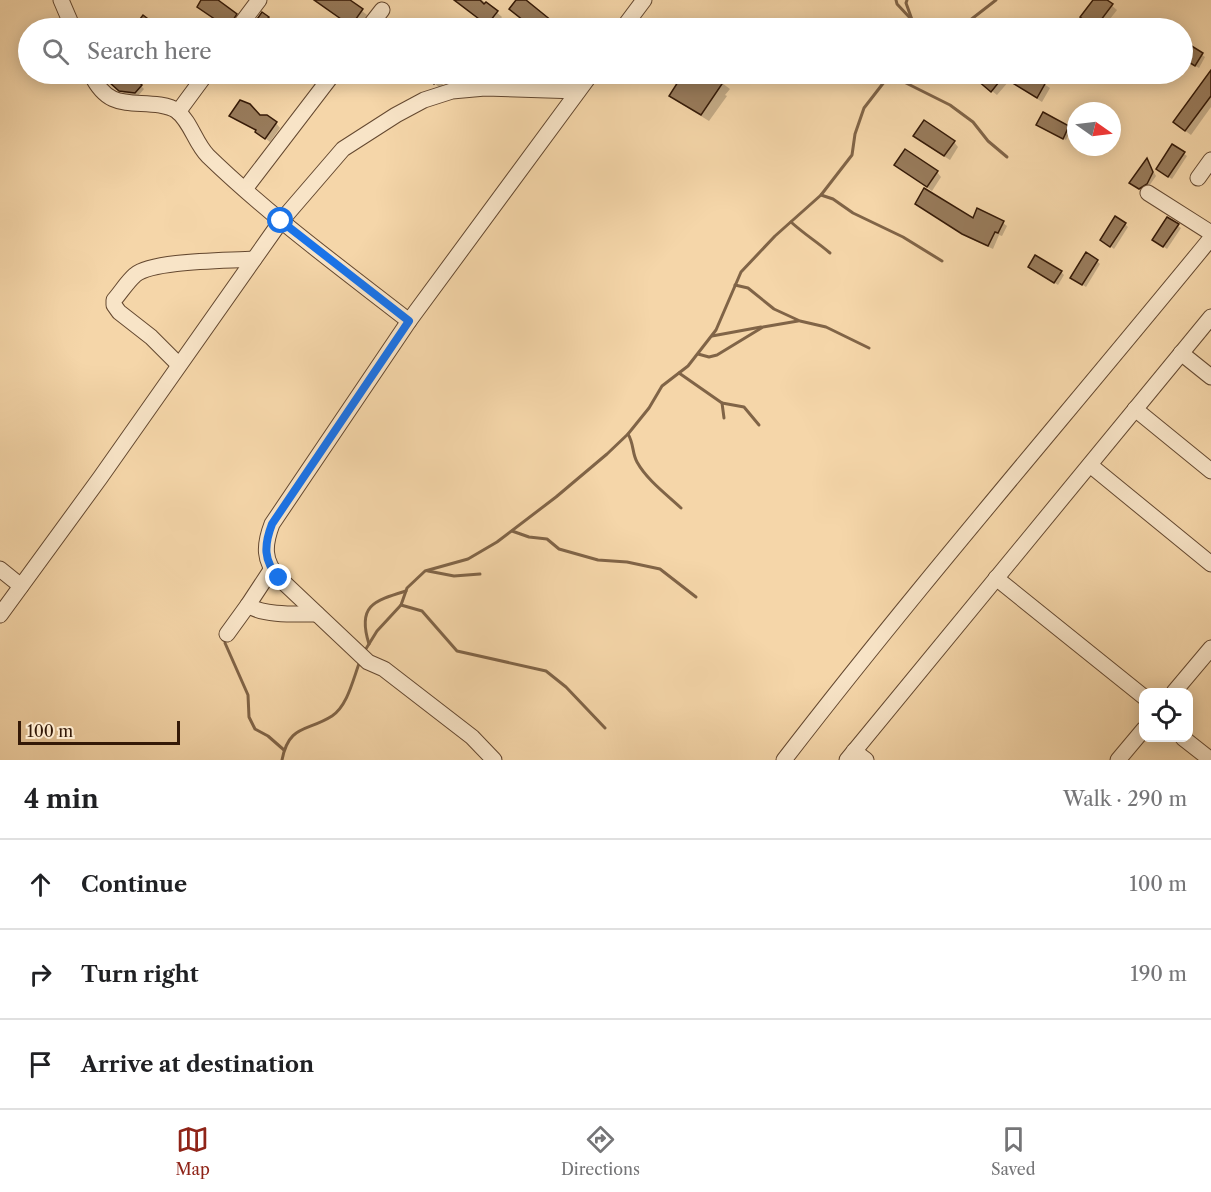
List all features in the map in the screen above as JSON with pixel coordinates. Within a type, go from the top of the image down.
[{"type":"street","points":[[61,0],[69,18]]},
{"type":"street","points":[[246,18],[259,0]]},
{"type":"street","points":[[630,18],[644,0]]},
{"type":"street","points":[[376,18],[382,10]]},
{"type":"street","points":[[97,84],[113,99],[125,104],[170,107],[178,112],[205,154],[281,221],[409,321]]},
{"type":"street","points":[[178,112],[199,84]]},
{"type":"street","points":[[245,189],[325,84]]},
{"type":"street","points":[[494,760],[472,737],[384,669],[363,657],[271,570],[266,560],[266,552],[272,524],[409,321],[583,84]]},
{"type":"street","points":[[0,615],[281,221],[343,149],[424,100],[452,91],[485,88],[578,91]]},
{"type":"street","points":[[1198,178],[1211,160]]},
{"type":"street","points":[[1148,193],[1211,233]]},
{"type":"street","points":[[784,760],[864,656],[1211,238]]},
{"type":"street","points":[[179,365],[151,337],[119,312],[114,305],[114,300],[136,275],[145,270],[180,264],[254,259]]},
{"type":"street","points":[[856,757],[996,578],[1211,317]]},
{"type":"street","points":[[1181,353],[1211,377]]},
{"type":"street","points":[[1135,409],[1211,471]]},
{"type":"street","points":[[1090,465],[1211,564]]},
{"type":"street","points":[[0,568],[21,586]]},
{"type":"street","points":[[227,634],[271,570]]},
{"type":"street","points":[[996,578],[1139,694]]},
{"type":"street","points":[[248,605],[254,609],[286,614],[317,614]]},
{"type":"street","points":[[1178,688],[1209,653]]},
{"type":"street","points":[[1118,760],[1139,734]]},
{"type":"street","points":[[1188,742],[1211,760]]},
{"type":"building","points":[[201,0],[218,0],[237,14],[234,18],[213,18],[197,7]]},
{"type":"building","points":[[314,0],[350,0],[363,9],[357,18],[340,18]]},
{"type":"building","points":[[454,0],[480,0],[498,11],[492,18],[478,18]]},
{"type":"building","points":[[516,0],[526,0],[548,18],[520,18],[509,9]]},
{"type":"building","points":[[1093,0],[1107,0],[1113,4],[1102,18],[1080,17]]},
{"type":"building","points":[[262,12],[269,17],[268,18],[258,18]]},
{"type":"building","points":[[1193,47],[1203,53],[1195,66],[1193,65]]},
{"type":"building","points":[[1211,70],[1211,96],[1185,131],[1173,122]]},
{"type":"building","points":[[111,84],[142,85],[135,93],[119,91]]},
{"type":"building","points":[[677,84],[722,84],[701,115],[669,96]]},
{"type":"building","points":[[982,84],[997,84],[991,92]]},
{"type":"building","points":[[1014,84],[1045,84],[1037,98]]},
{"type":"building","points":[[240,100],[250,104],[260,115],[267,115],[277,122],[265,139],[255,132],[256,130],[229,116]]},
{"type":"building","points":[[1043,112],[1067,125],[1067,130],[1063,139],[1036,125]]},
{"type":"building","points":[[924,120],[955,141],[944,156],[913,136]]},
{"type":"building","points":[[1172,144],[1185,152],[1168,177],[1156,169]]},
{"type":"building","points":[[905,149],[938,171],[927,187],[894,165]]},
{"type":"building","points":[[1147,158],[1153,172],[1147,184],[1139,189],[1129,183]]},
{"type":"building","points":[[924,188],[973,218],[977,208],[1004,221],[998,233],[995,232],[988,246],[962,234],[915,204]]},
{"type":"building","points":[[1115,216],[1126,223],[1110,247],[1100,240]]},
{"type":"building","points":[[1167,217],[1179,224],[1163,247],[1152,240]]},
{"type":"building","points":[[1086,252],[1098,260],[1082,285],[1070,278]]},
{"type":"building","points":[[1035,255],[1062,271],[1054,283],[1028,267]]},
{"type":"waterway","points":[[896,0],[910,18]]},
{"type":"waterway","points":[[907,0],[911,18]]},
{"type":"waterway","points":[[973,18],[996,0]]},
{"type":"waterway","points":[[364,652],[377,631],[401,605],[407,588],[425,571],[468,559],[497,542],[556,497],[628,434],[649,408],[662,386],[688,366],[716,330],[741,272],[775,236],[821,195],[852,155],[855,134],[864,108],[883,84]]},
{"type":"waterway","points":[[908,84],[950,105],[973,122],[988,141],[1007,157]]},
{"type":"waterway","points":[[821,195],[833,199],[853,213],[903,237],[942,261]]},
{"type":"waterway","points":[[791,222],[830,253]]},
{"type":"waterway","points":[[735,285],[748,288],[774,309],[800,321],[826,327],[869,348]]},
{"type":"waterway","points":[[698,354],[709,357],[717,355],[763,327],[798,321]]},
{"type":"waterway","points":[[712,336],[761,327]]},
{"type":"waterway","points":[[679,373],[722,403],[724,418]]},
{"type":"waterway","points":[[722,403],[744,407],[759,425]]},
{"type":"waterway","points":[[628,434],[635,459],[641,469],[681,508]]},
{"type":"waterway","points":[[512,531],[529,537],[547,539],[559,549],[598,560],[627,562],[660,569],[696,597]]},
{"type":"waterway","points":[[428,571],[454,576],[480,574]]},
{"type":"waterway","points":[[369,644],[365,621],[371,607],[385,598],[406,591]]},
{"type":"waterway","points":[[401,605],[422,611],[457,651],[546,671],[566,687],[605,728]]},
{"type":"waterway","points":[[225,643],[248,695],[249,717],[255,729],[268,736],[284,750]]},
{"type":"waterway","points":[[282,760],[285,748],[294,734],[323,721],[338,711],[349,691],[360,661]]},
{"type":"route","points":[[279,578],[271,570],[266,560],[267,542],[272,524],[409,321],[281,221]]}]
